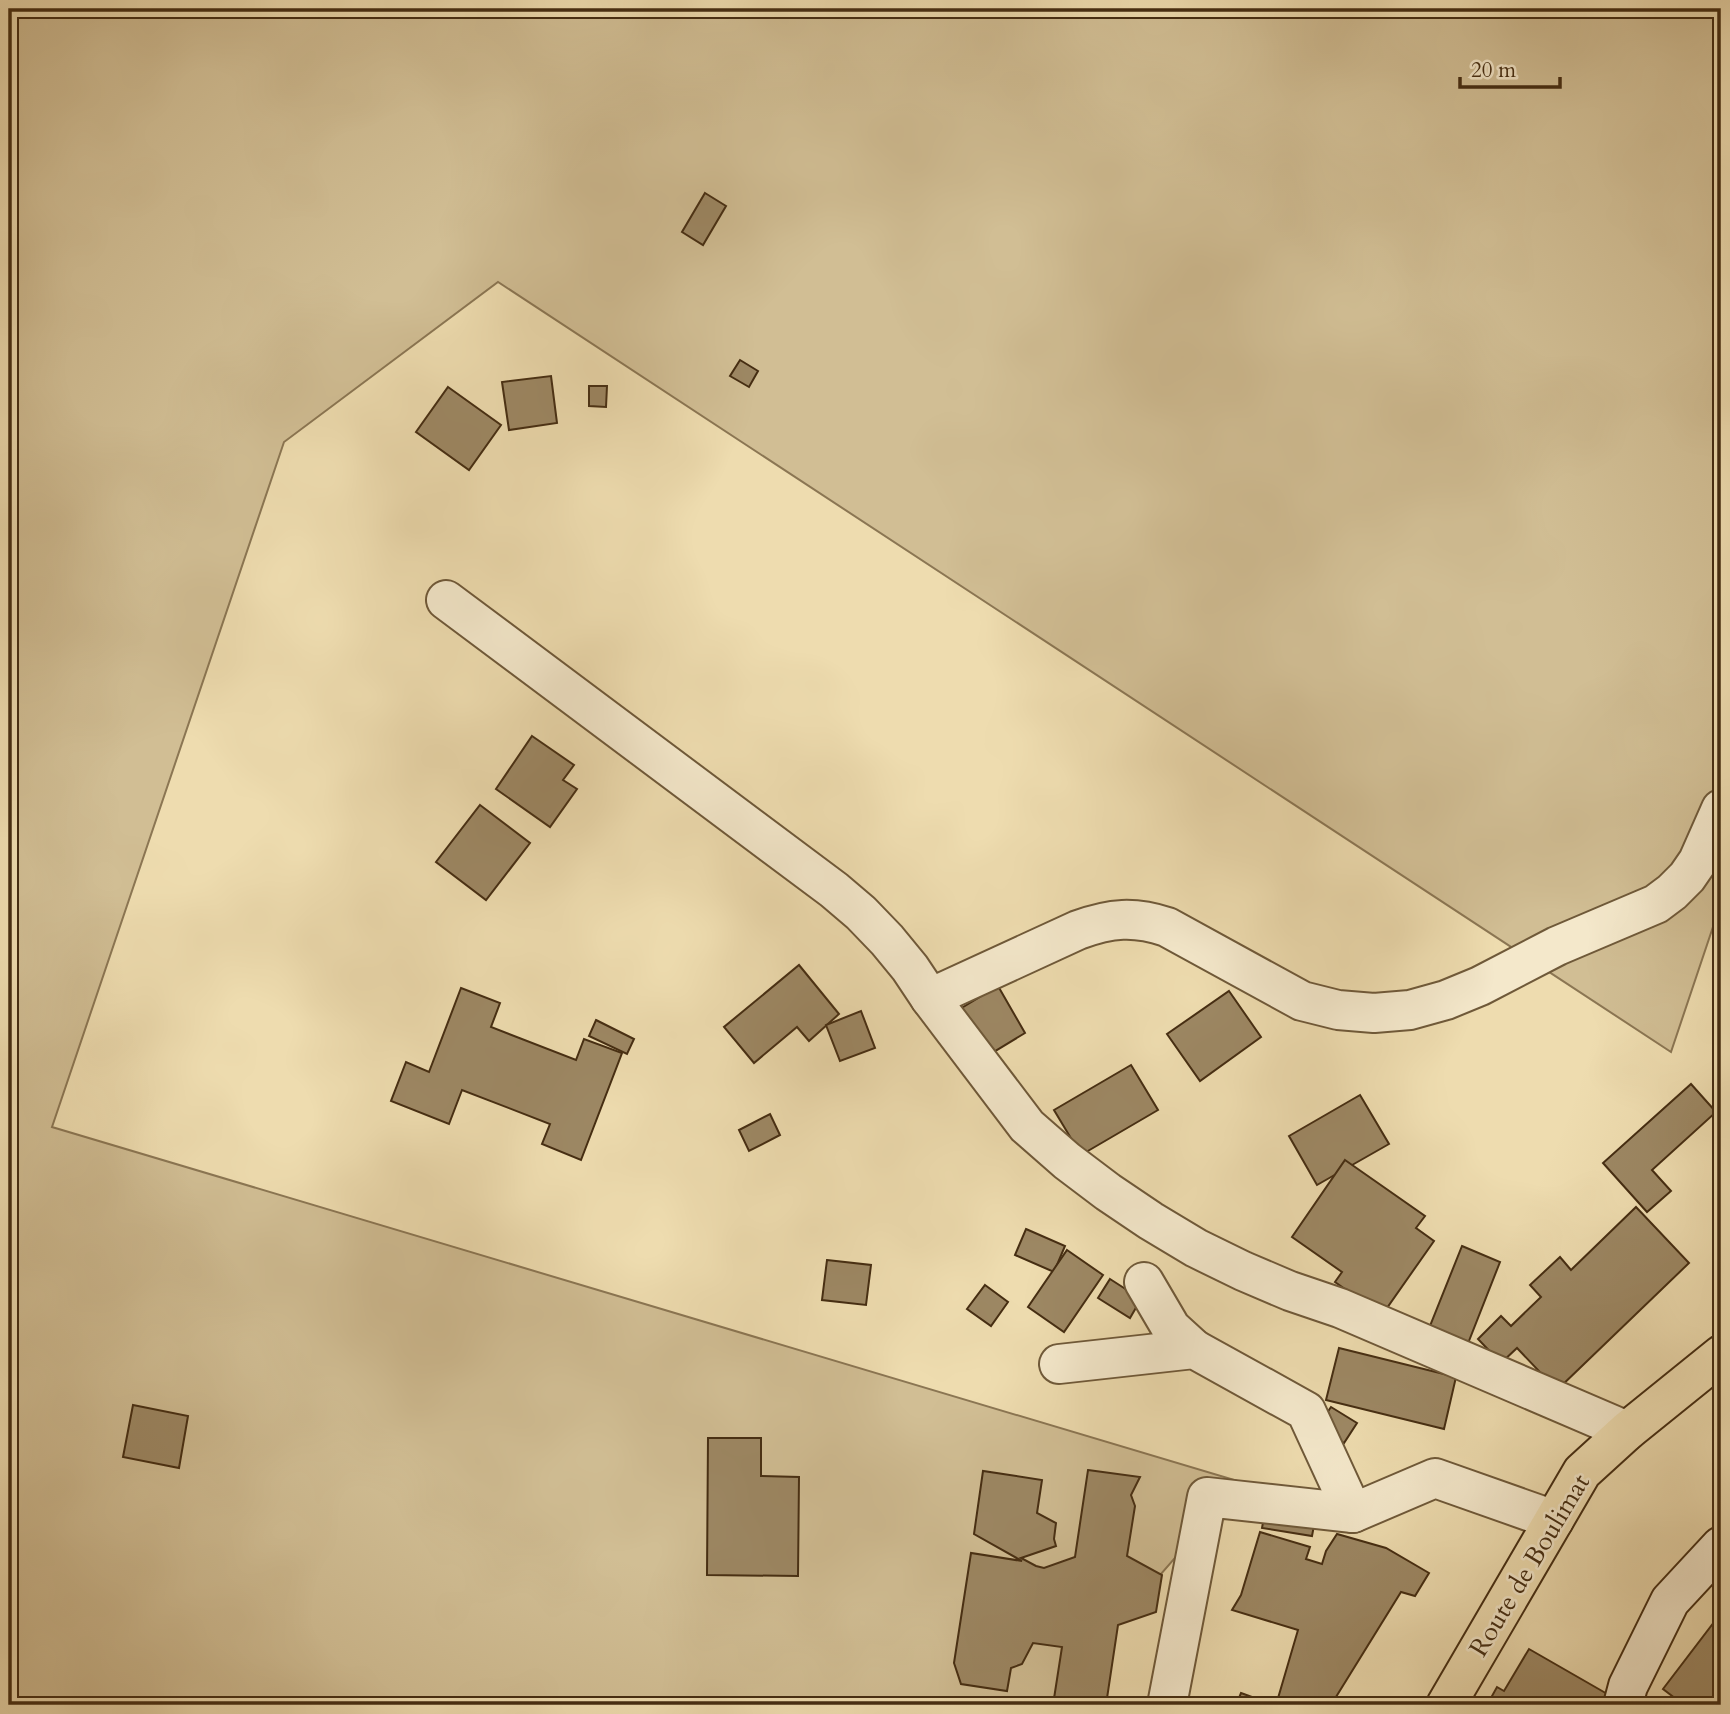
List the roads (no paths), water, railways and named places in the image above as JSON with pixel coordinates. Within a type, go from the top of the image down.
[{"type":"main road","name":"Route de Boulimat","points":[[1446,1705],[1582,1472],[1626,1431],[1721,1355]]},
{"type":"street","points":[[446,600],[834,890],[861,913],[910,968],[1027,1126],[1066,1161],[1108,1192],[1196,1248],[1243,1271],[1340,1308],[1626,1431]]},
{"type":"street","points":[[930,998],[1078,930],[1113,920],[1131,919],[1167,927],[1302,1001],[1338,1010],[1374,1013],[1410,1010],[1446,1000],[1480,986],[1518,964],[1656,904],[1672,892],[1698,861],[1721,809]]},
{"type":"street","points":[[1144,1282],[1171,1328],[1194,1349],[1306,1411],[1353,1513]]},
{"type":"street","points":[[1059,1364],[1194,1349]]},
{"type":"street","points":[[1167,1705],[1207,1497],[1353,1513],[1435,1478],[1554,1520]]},
{"type":"street","points":[[1623,1705],[1628,1686],[1670,1601],[1721,1546]]}]
